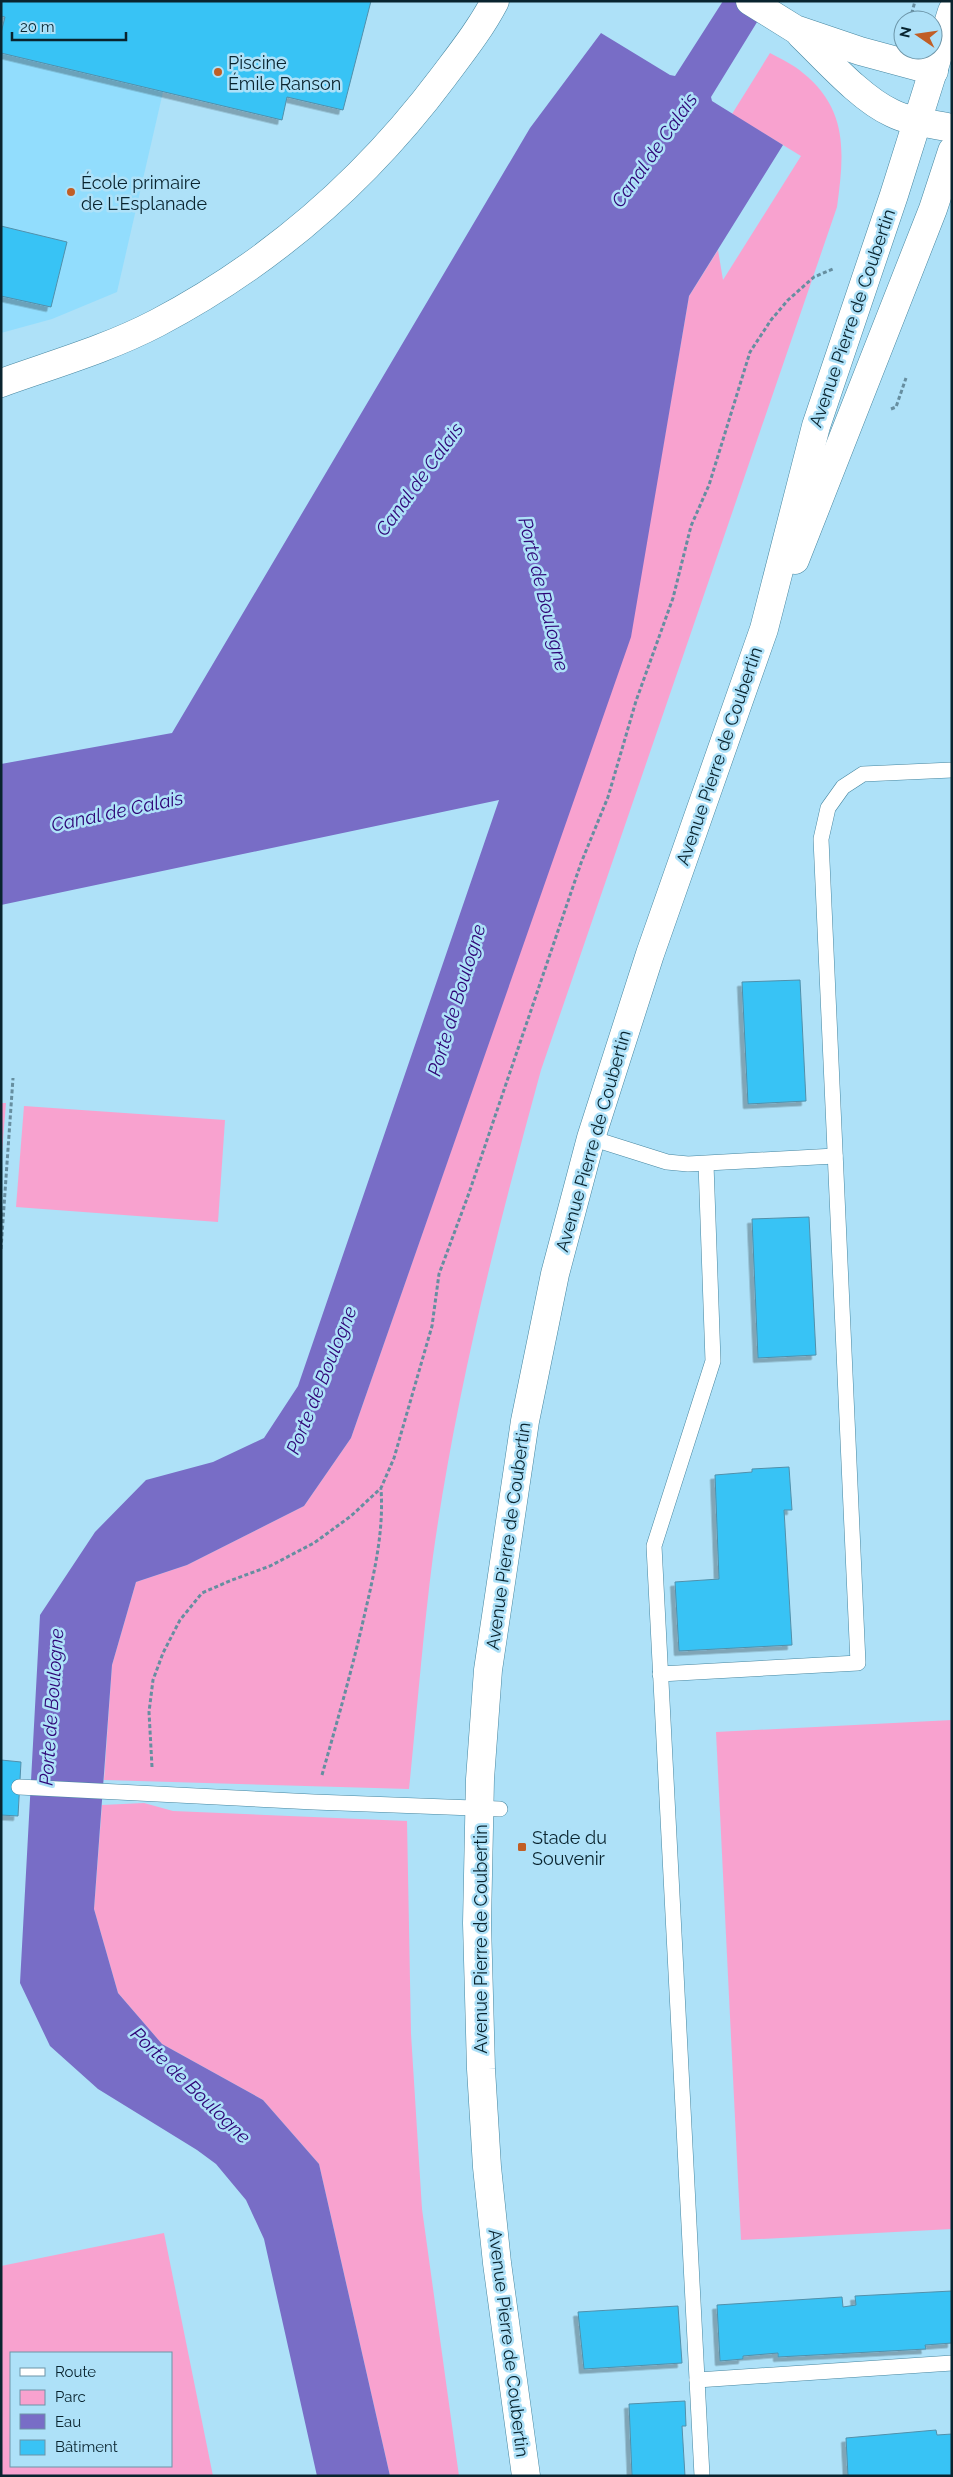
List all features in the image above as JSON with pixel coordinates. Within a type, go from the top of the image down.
[{"type":"street","points":[[1,383],[68,361],[156,324],[212,292],[287,239],[331,204],[381,154],[432,92],[480,27],[496,1]]},
{"type":"street","points":[[750,1],[795,29],[873,102],[892,114],[952,128]]},
{"type":"street","name":"Avenue Pierre de Coubertin","points":[[764,629],[816,426],[917,121],[946,68],[952,10]]},
{"type":"street","points":[[795,29],[860,51],[946,68]]},
{"type":"street","name":"Avenue Pierre de Coubertin","points":[[526,2476],[497,2263],[486,2147],[478,1982],[490,1808],[488,1670],[525,1421],[555,1274],[591,1138],[650,954],[764,629],[819,502],[933,209],[952,151]]},
{"type":"lane","points":[[660,1674],[858,1663],[821,839],[828,808],[843,787],[863,774],[952,770]]},
{"type":"lane","points":[[591,1138],[667,1162],[706,1164],[835,1156]]},
{"type":"lane","points":[[702,2476],[654,1546],[713,1361],[706,1164]]},
{"type":"lane","points":[[19,1787],[314,1802],[490,1808]]},
{"type":"lane","points":[[697,2380],[952,2363]]},
{"type":"path","points":[[146,1794],[149,1712],[153,1680],[163,1653],[180,1620],[202,1594],[232,1580],[270,1566],[314,1543],[351,1516],[381,1488],[394,1458],[432,1326],[439,1274],[469,1193],[581,863],[608,798],[636,701],[673,598],[691,526],[709,485],[750,352],[771,320],[788,300],[814,277],[840,266]]},
{"type":"path","points":[[1,1249],[13,1078]]},
{"type":"path","points":[[314,1802],[350,1678],[373,1579],[383,1516],[381,1488]]},
{"type":"shaded area","name":"École primaire de L'Esplanade","points":[[1,53],[163,92],[117,292],[52,319],[1,333]]},
{"type":"green space","points":[[770,53],[799,70],[818,87],[829,102],[836,118],[840,134],[841,152],[837,207],[541,1070],[479,1311],[453,1433],[429,1585],[409,1789],[104,1780],[112,1665],[136,1582],[187,1565],[304,1506],[351,1438],[630,637],[689,296],[718,250],[723,280],[801,156],[732,114]]},
{"type":"green space","points":[[1,1103],[6,1103],[1,1164]]},
{"type":"green space","points":[[24,1106],[225,1120],[218,1222],[16,1207]]},
{"type":"green space","points":[[952,1720],[952,2229],[741,2240],[716,1732]]},
{"type":"green space","points":[[144,1803],[173,1811],[407,1821],[411,2034],[422,2209],[459,2476],[390,2476],[319,2164],[263,2100],[162,2044],[118,1993],[94,1909],[102,1805]]},
{"type":"green space","points":[[164,2233],[213,2476],[1,2476],[1,2266]]},
{"type":"water","points":[[723,1],[770,1],[711,97],[712,101],[783,145],[689,296],[631,637],[351,1438],[304,1506],[187,1565],[136,1582],[112,1665],[94,1909],[118,1993],[162,2044],[263,2100],[319,2164],[390,2476],[317,2476],[264,2239],[246,2200],[216,2164],[197,2150],[98,2089],[50,2046],[20,1983],[40,1615],[95,1532],[146,1480],[213,1462],[264,1438],[298,1386],[499,800],[1,905],[1,764],[172,733],[530,128],[601,33],[670,75],[675,76]]},
{"type":"building","name":"Piscine Émile Ranson","points":[[1,1],[371,1],[343,110],[287,97],[282,120],[1,53],[1,33],[5,17],[1,16]]},
{"type":"building","points":[[1,226],[67,242],[51,307],[1,296]]},
{"type":"building","points":[[800,980],[806,1101],[748,1104],[742,982]]},
{"type":"building","points":[[809,1217],[816,1355],[758,1358],[752,1219]]},
{"type":"building","points":[[789,1467],[792,1510],[784,1510],[792,1645],[679,1651],[675,1582],[719,1579],[715,1475],[752,1472],[752,1469]]},
{"type":"building","points":[[1,1760],[21,1762],[18,1816],[1,1815]]},
{"type":"building","points":[[952,2291],[952,2343],[925,2345],[926,2349],[778,2357],[778,2353],[743,2356],[743,2359],[720,2361],[717,2305],[842,2297],[843,2307],[856,2305],[855,2296]]},
{"type":"building","points":[[678,2306],[682,2363],[584,2369],[578,2312]]},
{"type":"building","points":[[685,2401],[686,2426],[682,2426],[685,2476],[632,2476],[629,2404]]},
{"type":"building","points":[[936,2430],[937,2435],[952,2434],[952,2476],[848,2476],[846,2438]]},
{"type":"place","name":"Piscine Émile Ranson","points":[[218,72]]},
{"type":"place","name":"École primaire de L'Esplanade","points":[[71,192]]},
{"type":"place","name":"Stade du Souvenir","points":[[522,1847]]},
{"type":"water label","name":"Canal de Calais","points":[[654,150]]},
{"type":"water label","name":"Canal de Calais","points":[[419,479]]},
{"type":"water label","name":"Porte de Boulogne","points":[[544,594]]},
{"type":"water label","name":"Canal de Calais","points":[[117,811]]},
{"type":"water label","name":"Porte de Boulogne","points":[[456,1000]]},
{"type":"water label","name":"Porte de Boulogne","points":[[321,1380]]},
{"type":"water label","name":"Porte de Boulogne","points":[[51,1707]]},
{"type":"water label","name":"Porte de Boulogne","points":[[191,2085]]}]
